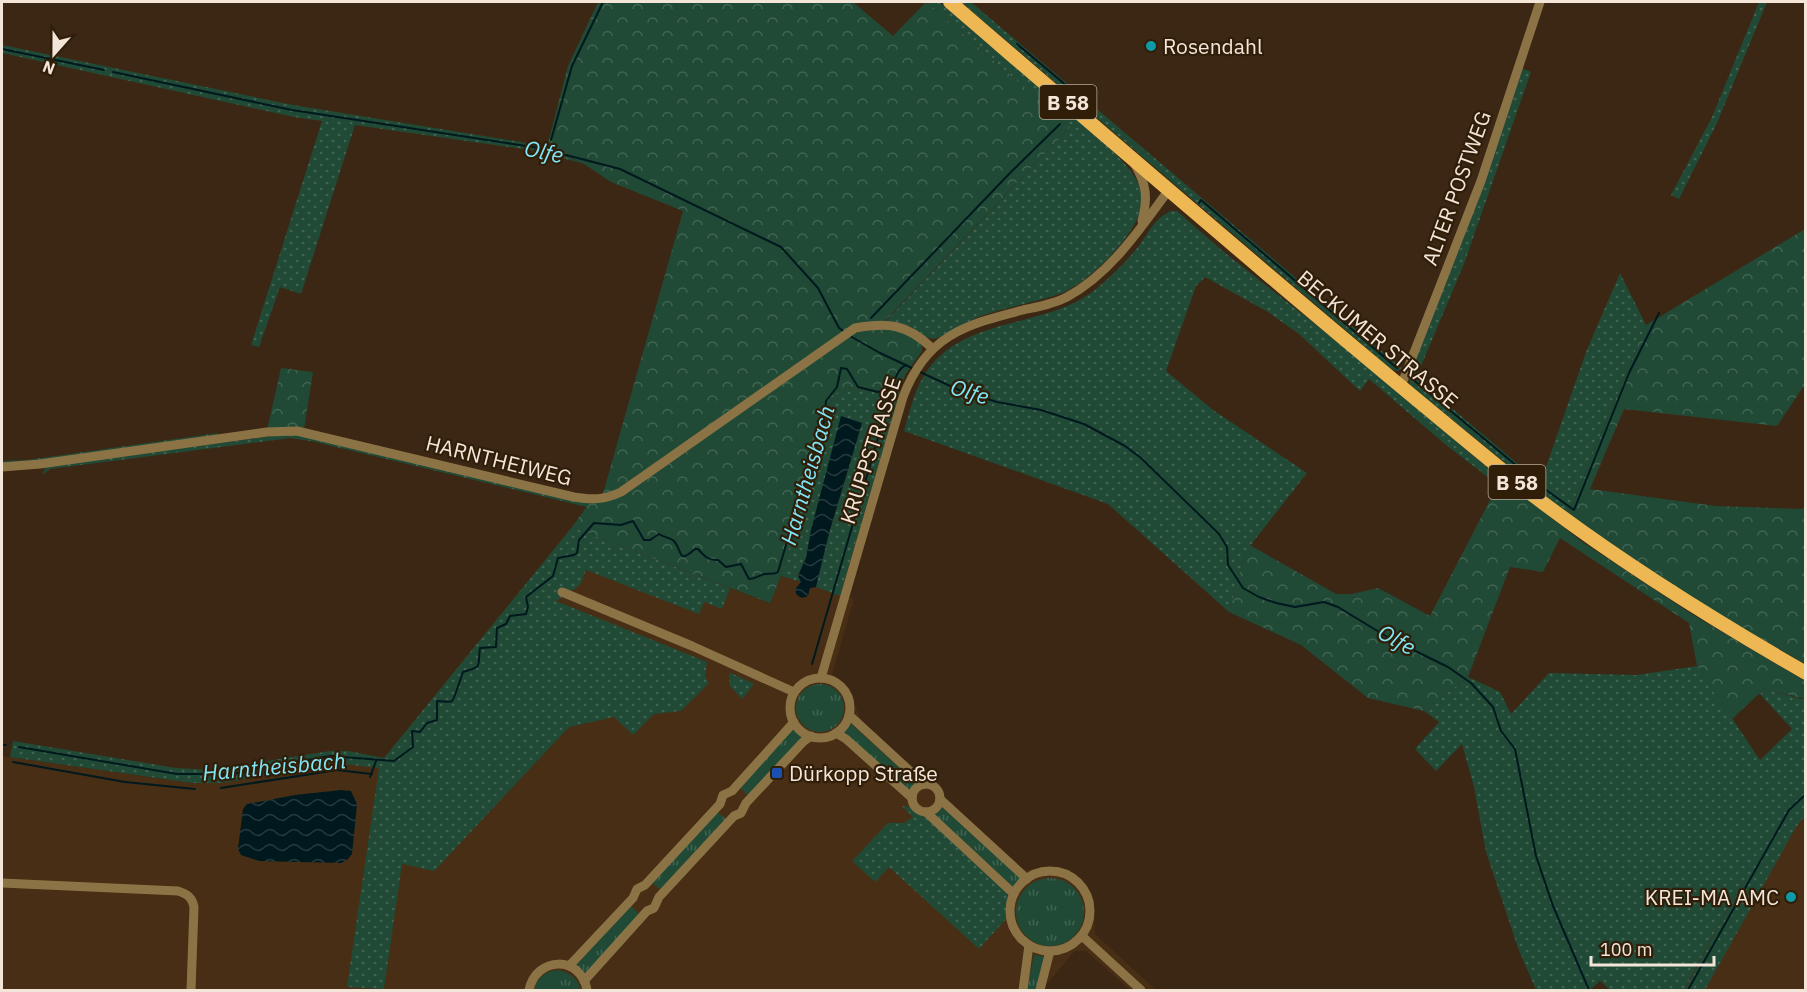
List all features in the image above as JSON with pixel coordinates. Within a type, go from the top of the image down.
[{"type":"main road","name":"BECKUMER STRASSE","points":[[950,2],[1168,191],[1517,482],[1586,535],[1690,605],[1806,673]]},
{"type":"street","name":"ALTER POSTWEG","points":[[1401,386],[1481,181],[1540,2]]},
{"type":"street","points":[[1130,157],[1139,171],[1146,195],[1147,202],[1140,227]]},
{"type":"street","name":"KRUPPSTRASSE","points":[[825,679],[861,536],[910,378],[920,362],[932,348],[956,332],[980,321],[1065,298],[1090,282],[1140,227],[1168,191]]},
{"type":"street","name":"HARNTHEIWEG","points":[[2,467],[40,464],[267,432],[297,431],[574,497],[591,500],[604,499],[621,492],[855,328],[889,324],[908,329],[932,348]]},
{"type":"street","points":[[562,592],[692,646],[794,692]]},
{"type":"street","points":[[811,679],[825,679],[840,686],[847,694],[850,705],[849,715],[844,726],[836,733],[819,737],[811,736],[800,730],[794,722],[790,707],[794,692],[801,684],[811,679]]},
{"type":"street","points":[[849,715],[924,784]]},
{"type":"street","points":[[569,966],[633,898],[637,889],[645,885],[720,804],[723,795],[732,791],[794,722]]},
{"type":"street","points":[[836,733],[846,739],[912,798],[918,809],[927,812],[1014,894]]},
{"type":"street","points":[[529,990],[537,973],[547,966],[558,964],[569,966],[578,972],[585,986],[647,910],[657,905],[659,897],[734,816],[741,813],[746,803],[811,736]]},
{"type":"street","points":[[912,798],[915,789],[929,784],[937,790],[940,799],[1027,879]]},
{"type":"street","points":[[732,791],[741,794],[746,803]]},
{"type":"street","points":[[927,812],[935,808],[940,799]]},
{"type":"street","points":[[720,804],[724,813],[734,816]]},
{"type":"street","points":[[1048,871],[1063,873],[1076,881],[1086,893],[1090,907],[1089,922],[1082,936],[1071,945],[1050,951],[1029,945],[1018,936],[1011,921],[1010,907],[1014,894],[1027,879],[1048,871]]},
{"type":"street","points":[[2,883],[178,891],[190,896],[194,907],[191,990]]},
{"type":"street","points":[[645,885],[655,888],[659,897]]},
{"type":"street","points":[[633,898],[637,907],[647,910]]},
{"type":"street","points":[[1082,936],[1142,990]]},
{"type":"street","points":[[1023,990],[1029,945]]},
{"type":"street","points":[[1040,990],[1050,951]]},
{"type":"shaded area","points":[[572,527],[769,603],[781,576],[801,582],[795,591],[802,598],[805,598],[810,588],[816,587],[854,599],[832,675],[850,693],[861,721],[920,776],[937,786],[945,799],[1020,868],[1028,870],[1055,867],[1067,869],[1078,876],[1088,887],[1094,900],[1095,934],[1156,990],[1130,990],[1086,951],[1075,951],[1046,985],[1045,990],[2,990],[2,756],[192,783],[221,783],[335,763],[380,763]]},
{"type":"shaded area","points":[[1805,778],[1805,990],[1684,990],[1785,800]]},
{"type":"green space","points":[[598,2],[853,2],[893,36],[926,2],[1070,127],[885,321],[885,326],[907,332],[922,342],[922,351],[905,375],[898,397],[852,387],[834,394],[781,576],[770,603],[572,527],[590,502],[602,497],[683,211],[611,182],[584,164],[547,147],[568,66]]},
{"type":"green space","points":[[926,2],[939,2],[1099,138],[1133,174],[1142,193],[1142,206],[1127,236],[1101,265],[1074,287],[1062,293],[978,317],[950,333],[933,339],[912,328],[886,321],[1070,127]]},
{"type":"green space","points":[[961,2],[971,2],[1402,368],[1397,371],[1391,369]]},
{"type":"green space","points":[[1759,2],[1767,2],[1717,123],[1679,199],[1671,195],[1712,117]]},
{"type":"green space","points":[[2,45],[293,105],[539,145],[584,164],[537,151],[355,125],[301,294],[280,287],[259,347],[251,345],[322,121],[294,117],[2,53]]},
{"type":"green space","points":[[1519,67],[1531,72],[1464,264],[1416,378],[1538,481],[1535,484],[1530,483],[1410,385],[1408,378]]},
{"type":"green space","points":[[1171,211],[1177,211],[1225,253],[1339,343],[1501,479],[1498,485],[1446,445],[1369,379],[1360,391],[1299,334],[1268,312],[1205,277],[1196,286],[1166,371],[1213,410],[1307,473],[1246,551],[1229,612],[1108,504],[904,431],[919,385],[938,358],[957,343],[979,333],[1052,312],[1096,289],[1128,259],[1155,223]]},
{"type":"green space","points":[[1805,229],[1805,384],[1777,426],[1624,409],[1590,489],[1716,506],[1802,509],[1805,506],[1805,664],[1693,599],[1589,531],[1568,514],[1646,325]]},
{"type":"green space","points":[[1620,273],[1646,325],[1568,514],[1538,490],[1586,352]]},
{"type":"green space","points":[[281,368],[313,372],[304,429],[267,430]]},
{"type":"green space","points":[[852,387],[898,398],[840,596],[816,587],[816,583],[862,423],[832,458],[820,495],[806,558],[798,575],[801,582],[781,576],[834,394]]},
{"type":"green space","points":[[218,433],[217,437],[2,465],[2,461],[27,460]]},
{"type":"green space","points":[[296,433],[590,502],[587,507],[311,441],[290,438],[50,469],[42,475],[45,468],[50,465]]},
{"type":"green space","points":[[1501,479],[1581,541],[1690,613],[1805,681],[1805,699],[1764,689],[1731,720],[1697,666],[1689,623],[1560,538],[1543,572],[1510,567],[1468,677],[1424,711],[1368,698],[1301,645],[1229,612],[1246,551],[1250,545],[1336,594],[1352,594],[1378,588],[1430,616]]},
{"type":"green space","points":[[572,527],[730,588],[722,609],[704,602],[699,614],[586,570],[580,585],[556,601],[707,662],[705,677],[709,683],[681,711],[654,714],[633,735],[614,717],[569,727],[434,871],[402,864],[384,989],[347,987],[379,768],[335,763],[221,783],[192,783],[10,757],[13,741],[176,768],[210,770],[330,751],[348,751],[384,758]]},
{"type":"green space","points":[[1697,666],[1760,760],[1792,729],[1760,694],[1764,689],[1805,700],[1805,816],[1796,827],[1705,990],[1685,990],[1753,861],[1684,990],[1610,990],[1600,981],[1590,990],[1536,990],[1518,948],[1486,852],[1474,787],[1462,744],[1436,771],[1415,749],[1439,722],[1424,711],[1468,677],[1500,692],[1511,714],[1549,673],[1637,675]]},
{"type":"green space","points":[[731,673],[754,684],[742,699],[730,686],[729,675]]},
{"type":"green space","points":[[815,684],[825,684],[837,691],[844,703],[844,713],[837,725],[825,732],[815,732],[800,721],[796,713],[796,703],[807,688]]},
{"type":"green space","points":[[849,722],[916,783],[908,791],[843,732]]},
{"type":"green space","points":[[793,729],[803,736],[748,795],[740,788]]},
{"type":"green space","points":[[940,805],[1022,879],[1014,888],[933,814]]},
{"type":"green space","points":[[902,806],[911,807],[923,814],[1006,891],[1008,896],[1006,919],[979,949],[889,867],[875,882],[852,861],[888,823],[904,823],[913,817]]},
{"type":"green space","points":[[717,812],[726,819],[661,890],[652,883]]},
{"type":"green space","points":[[1043,878],[1057,878],[1069,883],[1079,893],[1084,912],[1079,931],[1069,941],[1057,946],[1043,946],[1031,941],[1021,931],[1016,919],[1016,905],[1021,893],[1031,883]]},
{"type":"green space","points":[[631,906],[639,914],[584,975],[575,966]]},
{"type":"green space","points":[[1034,955],[1046,957],[1039,990],[1027,990]]},
{"type":"green space","points":[[558,970],[573,977],[581,990],[534,990],[542,976]]},
{"type":"water","points":[[841,416],[862,423],[829,533],[816,587],[810,588],[808,596],[802,598],[796,594],[796,588],[801,582],[798,576],[806,558],[811,530]]},
{"type":"water","points":[[351,791],[357,804],[352,854],[347,860],[341,863],[259,861],[241,855],[238,849],[243,809],[247,804],[295,795]]},
{"type":"waterway","points":[[551,140],[572,66],[603,2]]},
{"type":"waterway","points":[[1017,44],[1080,97],[1079,99]]},
{"type":"waterway","name":"Olfe","points":[[2,49],[104,70]]},
{"type":"waterway","name":"Olfe","points":[[113,72],[292,110],[539,148],[620,169],[781,247],[818,288],[839,328],[846,333]]},
{"type":"waterway","points":[[871,318],[1060,124]]},
{"type":"waterway","points":[[1199,203],[1201,200],[1397,368]]},
{"type":"waterway","points":[[1542,487],[1574,510],[1629,373],[1659,313]]},
{"type":"waterway","name":"Olfe","points":[[850,336],[914,369]]},
{"type":"waterway","name":"Harntheisbach","points":[[19,747],[177,774],[231,774],[330,756],[394,761],[413,747],[412,731],[420,732],[427,723],[437,720],[437,701],[452,701],[463,672],[477,667],[480,648],[496,647],[497,628],[506,624],[510,616],[526,614],[528,607],[526,597],[553,576],[558,558],[577,553],[579,540],[594,523],[621,525],[633,521],[644,540],[650,540],[659,534],[674,541],[683,556],[698,549],[707,558],[718,560],[726,567],[741,564],[749,579],[778,572],[786,545],[794,530],[794,517],[801,493],[816,462],[816,447],[824,422],[826,401],[837,387],[841,368],[847,369],[858,387],[878,392],[892,388],[898,372],[906,365]]},
{"type":"waterway","name":"Olfe","points":[[920,372],[961,391],[997,402],[1041,410],[1084,424],[1125,446],[1141,458],[1219,534],[1227,547],[1228,565],[1243,588],[1259,597],[1295,607],[1324,602],[1338,607],[1389,638],[1448,667],[1471,683],[1493,707],[1501,731],[1515,749],[1536,856],[1553,906],[1589,990]]},
{"type":"waterway","points":[[1411,378],[1535,481]]},
{"type":"waterway","points":[[812,664],[892,390]]},
{"type":"waterway","points":[[370,777],[376,761]]},
{"type":"waterway","points":[[13,762],[125,782],[195,789]]},
{"type":"waterway","points":[[221,788],[337,770],[372,774]]},
{"type":"waterway","points":[[1688,990],[1789,810],[1806,794]]},
{"type":"place","name":"Rosendahl","points":[[1151,46]]},
{"type":"place","name":"Dürkopp Straße","points":[[777,773]]},
{"type":"place","name":"KREI-MA AMC","points":[[1791,897]]}]
